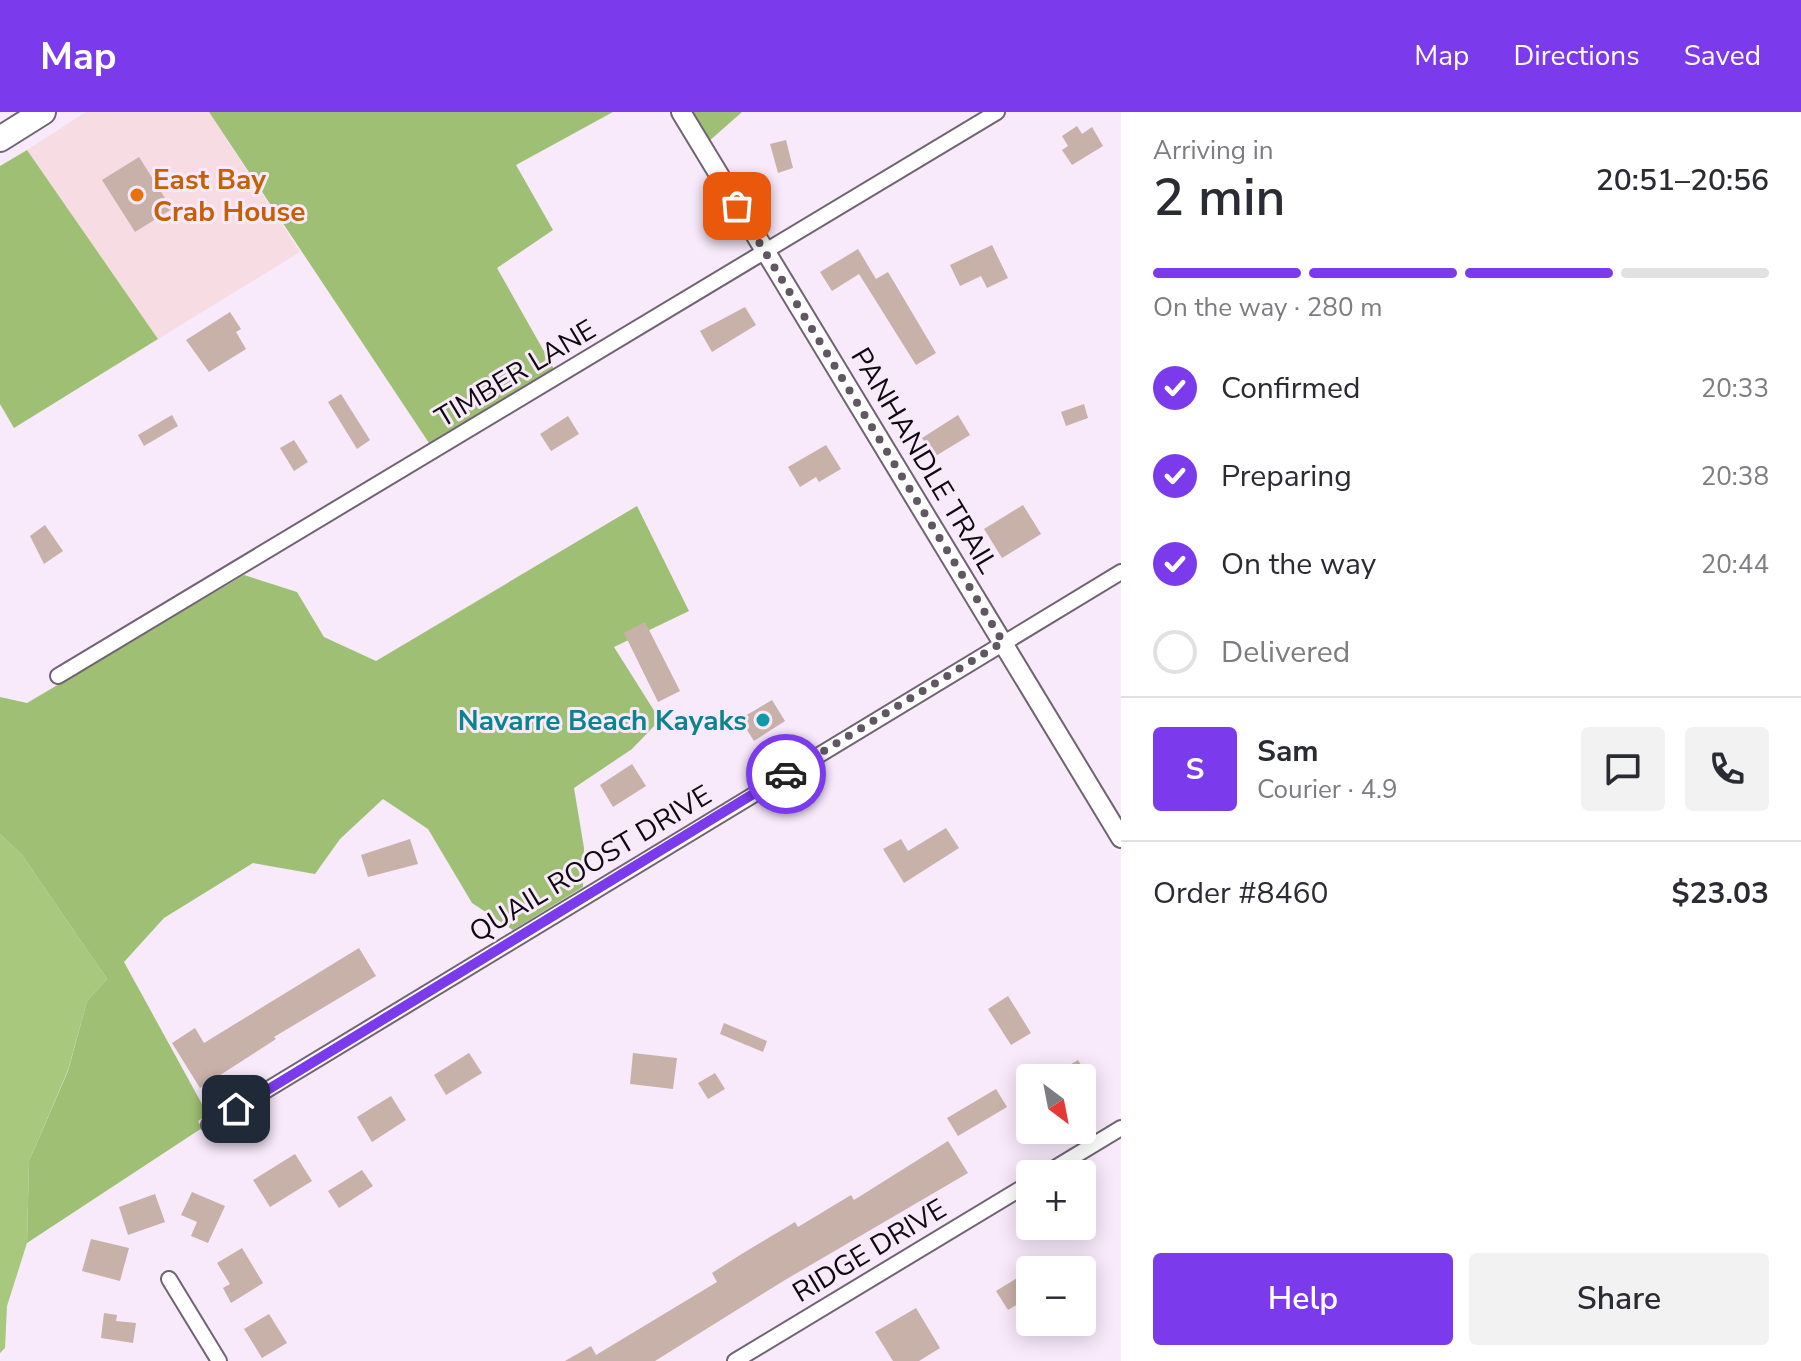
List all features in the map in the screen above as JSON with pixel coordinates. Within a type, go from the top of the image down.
[{"type":"highway","points":[[0,139],[43,112]]},
{"type":"street","name":"PANHANDLE TRAIL","points":[[681,112],[1121,838]]},
{"type":"street","name":"TIMBER LANE","points":[[58,676],[997,112]]},
{"type":"street","name":"QUAIL ROOST DRIVE","points":[[209,1125],[1121,572]]},
{"type":"street","points":[[1068,1160],[1121,1128]]},
{"type":"street","name":"RIDGE DRIVE","points":[[735,1361],[1016,1191]]},
{"type":"street","points":[[169,1279],[219,1361]]},
{"type":"shaded area","points":[[86,112],[209,112],[300,252],[158,339],[27,150]]},
{"type":"green space","points":[[209,112],[613,112],[516,165],[553,230],[497,268],[554,369],[429,443]]},
{"type":"green space","points":[[690,112],[742,112],[708,142]]},
{"type":"green space","points":[[27,150],[158,339],[14,428],[0,404],[0,166]]},
{"type":"green space","points":[[637,506],[689,611],[614,647],[660,720],[632,749],[574,788],[584,848],[583,887],[513,930],[472,903],[428,829],[383,799],[340,839],[315,874],[253,863],[164,918],[124,962],[208,1115],[198,1121],[202,1128],[27,1243],[29,1161],[68,1071],[87,1001],[107,979],[22,855],[0,834],[0,697],[27,703],[244,575],[297,592],[324,637],[376,661]]},
{"type":"green space","points":[[0,834],[22,855],[107,979],[87,1001],[68,1070],[29,1161],[27,1243],[7,1306],[5,1348],[0,1353]]},
{"type":"building","points":[[1077,126],[1082,134],[1092,127],[1103,146],[1072,165],[1062,150],[1068,146],[1062,136]]},
{"type":"building","points":[[786,140],[793,168],[778,173],[770,144]]},
{"type":"building","name":"East Bay Crab House","points":[[139,157],[172,209],[135,232],[102,180]]},
{"type":"building","points":[[992,245],[1008,278],[987,288],[981,276],[960,286],[950,265]]},
{"type":"building","points":[[858,249],[876,279],[888,272],[936,353],[916,365],[859,274],[832,291],[820,272]]},
{"type":"building","points":[[745,307],[756,325],[712,352],[700,331]]},
{"type":"building","points":[[230,312],[241,329],[236,332],[246,349],[209,372],[186,340]]},
{"type":"building","points":[[341,394],[370,440],[357,449],[328,402]]},
{"type":"building","points":[[1084,404],[1088,418],[1066,426],[1061,412]]},
{"type":"building","points":[[172,415],[178,426],[144,446],[138,435]]},
{"type":"building","points":[[958,415],[970,435],[934,457],[922,438]]},
{"type":"building","points":[[568,416],[579,434],[551,451],[540,434]]},
{"type":"building","points":[[294,440],[308,462],[294,471],[280,448]]},
{"type":"building","points":[[826,445],[841,469],[819,482],[816,477],[800,487],[788,467]]},
{"type":"building","points":[[1023,505],[1041,534],[1002,558],[984,529]]},
{"type":"building","points":[[45,525],[63,551],[44,564],[30,536]]},
{"type":"building","points":[[645,622],[680,691],[658,702],[624,633]]},
{"type":"building","name":"Navarre Beach Kayaks","points":[[772,700],[785,721],[754,741],[740,719]]},
{"type":"building","points":[[632,764],[646,786],[613,807],[600,785]]},
{"type":"building","points":[[946,828],[959,848],[904,883],[883,849],[901,839],[908,851]]},
{"type":"building","points":[[410,839],[418,864],[368,877],[361,855]]},
{"type":"building","points":[[359,948],[376,976],[274,1037],[276,1039],[200,1088],[172,1043],[195,1028],[204,1043]]},
{"type":"building","points":[[1008,996],[1031,1033],[1011,1045],[988,1009]]},
{"type":"building","points":[[724,1023],[767,1041],[763,1052],[720,1034]]},
{"type":"building","points":[[469,1053],[482,1073],[446,1095],[434,1075]]},
{"type":"building","points":[[633,1053],[677,1058],[673,1089],[630,1084]]},
{"type":"building","points":[[715,1073],[725,1089],[708,1099],[698,1083]]},
{"type":"building","points":[[996,1089],[1007,1107],[958,1136],[947,1118]]},
{"type":"building","points":[[391,1096],[406,1120],[372,1142],[357,1117]]},
{"type":"building","points":[[948,1141],[968,1173],[785,1280],[655,1361],[565,1361],[591,1346],[596,1355],[717,1282],[712,1273],[740,1255],[795,1222],[798,1227],[851,1195],[854,1200]]},
{"type":"building","points":[[295,1154],[312,1181],[270,1207],[253,1180]]},
{"type":"building","points":[[362,1170],[373,1186],[339,1208],[328,1191]]},
{"type":"building","points":[[192,1192],[225,1206],[208,1243],[191,1236],[197,1222],[181,1215]]},
{"type":"building","points":[[155,1194],[165,1222],[128,1235],[119,1207]]},
{"type":"building","points":[[91,1239],[129,1248],[120,1281],[82,1271]]},
{"type":"building","points":[[242,1248],[263,1283],[231,1303],[223,1288],[230,1284],[217,1263]]},
{"type":"building","points":[[1016,1279],[1016,1305],[1008,1310],[996,1291]]},
{"type":"building","points":[[916,1308],[940,1348],[919,1361],[893,1361],[875,1332]]},
{"type":"building","points":[[104,1313],[117,1315],[116,1321],[136,1323],[133,1343],[101,1338]]},
{"type":"building","points":[[269,1314],[287,1343],[262,1358],[244,1329]]},
{"type":"way so far","points":[[737,206],[1003,642],[786,774]]},
{"type":"place","name":"East Bay Crab House","points":[[137,195]]},
{"type":"place","name":"Navarre Beach Kayaks","points":[[763,720]]},
{"type":"route","points":[[236,1109],[786,774]]}]
